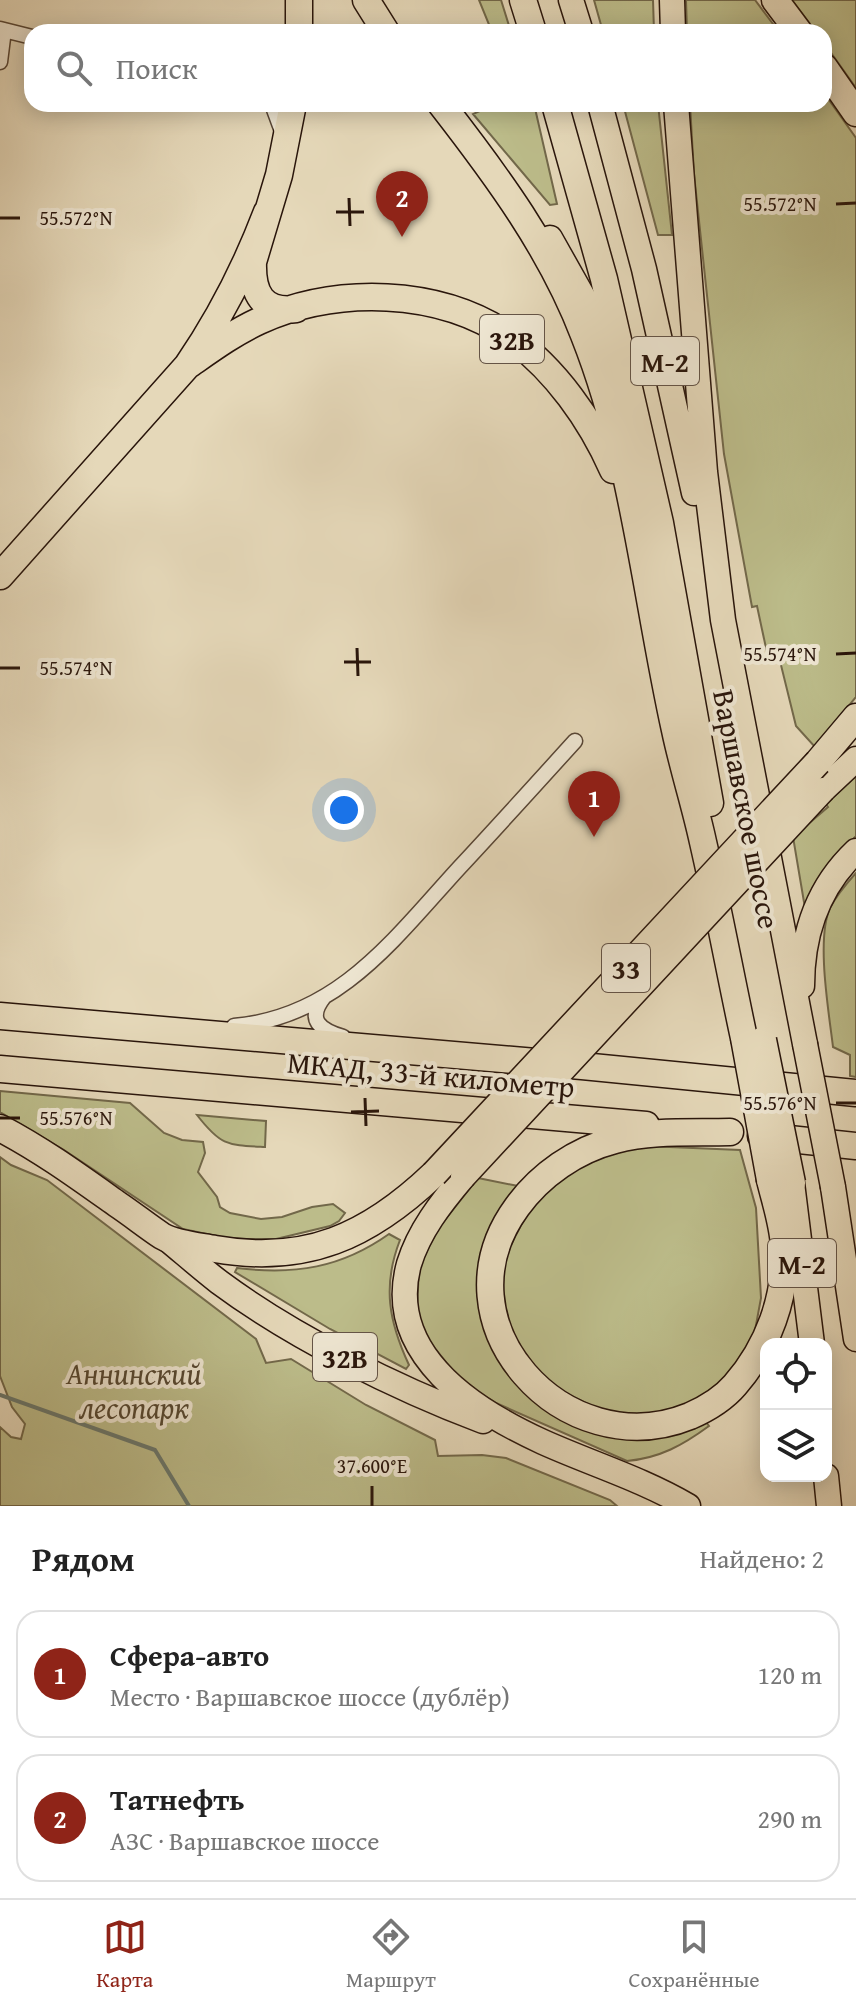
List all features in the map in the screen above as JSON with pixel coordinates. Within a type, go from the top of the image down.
[{"type":"highway","points":[[366,0],[381,24]]},
{"type":"highway","points":[[523,0],[530,24]]},
{"type":"highway","points":[[775,0],[793,24]]},
{"type":"highway","points":[[832,78],[856,113]]},
{"type":"highway","points":[[292,112],[286,146],[253,262],[253,277],[257,292],[268,306],[282,310],[299,308]]},
{"type":"highway","name":"Варшавское шоссе","points":[[447,112],[499,179]]},
{"type":"highway","name":"М-2","points":[[557,112],[614,320],[648,522]]},
{"type":"highway","points":[[499,179],[541,245],[584,333],[601,383],[625,477],[648,522]]},
{"type":"highway","points":[[0,576],[187,366],[211,331],[250,255],[267,212]]},
{"type":"highway","name":"32B","points":[[187,366],[229,337],[261,320],[334,300],[400,298],[457,311],[510,337],[552,376],[594,431],[648,522]]},
{"type":"highway","name":"Варшавское шоссе","points":[[648,522],[711,809],[781,1182]]},
{"type":"highway","name":"33","points":[[165,1237],[236,1253],[271,1255],[302,1251],[332,1244],[360,1231],[413,1194],[818,762],[856,717]]},
{"type":"highway","points":[[0,1001],[59,1017],[132,1028]]},
{"type":"highway","name":"МКАД, 33-й километр","points":[[0,1016],[856,1092]]},
{"type":"highway","name":"МКАД, 33-й километр","points":[[0,1069],[730,1132],[856,1146]]},
{"type":"highway","name":"32B","points":[[0,1128],[54,1159],[165,1237]]},
{"type":"highway","points":[[730,1132],[654,1133],[614,1140],[579,1153],[526,1194],[508,1219],[499,1239],[490,1283],[493,1317],[503,1345],[520,1371],[545,1394],[605,1424],[638,1428],[672,1423],[703,1410],[730,1390],[751,1366],[766,1341],[781,1283],[784,1245],[781,1182]]},
{"type":"main road","points":[[571,0],[578,24]]},
{"type":"main road","points":[[672,0],[673,24]]},
{"type":"main road","name":"М-2","points":[[602,112],[644,269],[723,620]]},
{"type":"main road","name":"Варшавское шоссе","points":[[677,112],[705,472],[723,620],[833,1187],[856,1339]]},
{"type":"main road","name":"Варшавское шоссе","points":[[499,179],[545,232],[574,277],[595,318],[621,395],[648,522]]},
{"type":"main road","name":"32B","points":[[546,1443],[491,1414],[455,1390],[432,1366],[416,1340],[407,1314],[405,1289],[417,1244],[436,1212],[463,1177],[823,790],[856,759]]},
{"type":"main road","points":[[805,1044],[802,965],[808,932],[816,905],[830,882],[856,851]]},
{"type":"main road","name":"Варшавское шоссе","points":[[781,1182],[810,1338]]},
{"type":"main road","name":"32B","points":[[165,1237],[219,1282],[365,1369],[457,1411],[546,1443]]},
{"type":"main road","points":[[784,1245],[809,1338]]},
{"type":"main road","points":[[546,1443],[616,1470],[688,1506]]},
{"type":"main road","points":[[827,1482],[829,1506]]},
{"type":"street","points":[[0,62],[2,30],[24,35]]},
{"type":"street","points":[[276,112],[286,146]]},
{"type":"street","points":[[614,320],[625,477]]},
{"type":"street","points":[[166,1031],[258,1024],[291,1015],[362,971],[575,741]]},
{"type":"street","points":[[324,996],[314,1016],[319,1026],[330,1033],[362,1043],[408,1051]]},
{"type":"green space","points":[[479,0],[501,0],[508,24],[489,24]]},
{"type":"green space","points":[[594,0],[653,0],[654,24],[601,24]]},
{"type":"green space","points":[[686,0],[755,0],[773,24],[687,24]]},
{"type":"green space","points":[[792,0],[856,0],[856,88],[832,54],[832,24],[810,24]]},
{"type":"green space","points":[[832,104],[856,138],[856,697],[815,747],[796,726],[780,661],[769,662],[757,606],[752,607],[724,454],[694,174],[690,112],[832,112]]},
{"type":"green space","points":[[536,112],[557,204],[550,205],[473,114]]},
{"type":"green space","points":[[625,112],[659,112],[672,235],[658,235]]},
{"type":"green space","points":[[856,776],[856,836],[838,856],[805,908],[793,837],[828,807],[826,804]]},
{"type":"green space","points":[[856,873],[856,1077],[850,1076],[850,1055],[833,1047],[824,938],[830,908]]},
{"type":"green space","points":[[0,1091],[130,1103],[164,1133],[182,1140],[203,1142],[205,1153],[198,1172],[217,1197],[220,1207],[230,1213],[261,1219],[333,1204],[345,1213],[330,1226],[276,1239],[230,1239],[183,1229],[64,1150],[0,1112]]},
{"type":"green space","points":[[197,1115],[266,1121],[265,1147],[226,1142],[212,1133]]},
{"type":"green space","points":[[646,1146],[740,1150],[756,1208],[761,1298],[754,1336],[722,1385],[696,1402],[639,1418],[608,1414],[549,1385],[514,1342],[500,1286],[505,1256],[533,1202],[585,1162],[616,1149]]},
{"type":"green space","name":"Аннинский лесопарк","points":[[0,1157],[47,1180],[256,1339],[266,1363],[291,1359],[366,1405],[435,1440],[438,1456],[506,1458],[610,1500],[617,1506],[0,1506],[0,1427],[11,1437],[21,1439],[25,1424],[12,1407],[0,1376]]},
{"type":"green space","points":[[478,1178],[518,1186],[488,1233],[478,1276],[483,1324],[503,1366],[519,1384],[537,1401],[559,1415],[608,1435],[649,1438],[705,1421],[709,1426],[671,1450],[627,1461],[496,1403],[462,1382],[424,1335],[417,1311],[419,1267],[437,1230]]},
{"type":"green space","points":[[389,1234],[400,1240],[391,1273],[390,1304],[409,1365],[406,1369],[330,1329],[235,1272],[237,1268],[298,1269],[335,1262]]},
{"type":"waterway","points":[[0,1395],[155,1450],[189,1506]]},
{"type":"place","name":"Татнефть","points":[[402,237]]},
{"type":"place","name":"Сфера-авто","points":[[594,837]]}]
